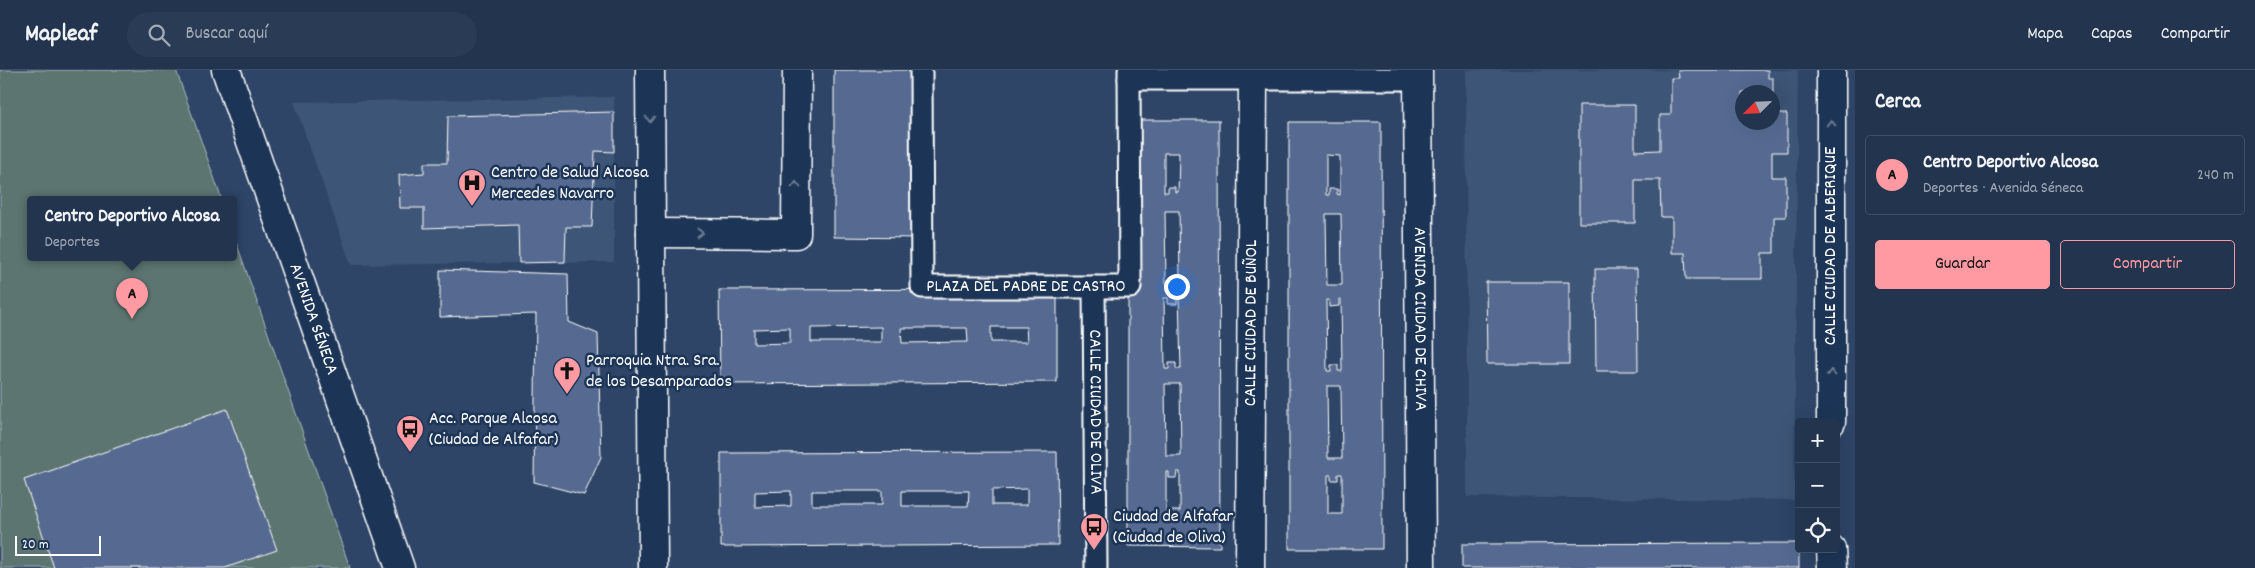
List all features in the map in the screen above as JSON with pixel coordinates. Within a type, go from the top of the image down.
[{"type":"street","name":"AVENIDA SÉNECA","points":[[226,70],[400,568]]},
{"type":"street","points":[[650,70],[653,568]]},
{"type":"street","points":[[651,233],[796,234],[797,70]]},
{"type":"street","name":"PLAZA DEL PADRE DE CASTRO","points":[[921,70],[922,287],[1130,287],[1129,74]]},
{"type":"street","name":"CALLE CIUDAD DE ALBERIQUE","points":[[1831,70],[1831,418]]},
{"type":"street","points":[[1129,74],[1253,78],[1418,74]]},
{"type":"street","name":"AVENIDA CIUDAD DE CHIVA","points":[[1418,74],[1421,568]]},
{"type":"street","name":"CALLE CIUDAD DE BUÑOL","points":[[1250,568],[1253,78]]},
{"type":"street","name":"CALLE CIUDAD DE OLIVA","points":[[1094,287],[1096,568]]},
{"type":"street","points":[[1832,553],[1832,568]]},
{"type":"shaded area","points":[[1466,70],[1798,70],[1794,500],[1467,497]]},
{"type":"shaded area","name":"Centro de Salud Alcosa Mercedes Navarro","points":[[614,97],[614,262],[351,265],[294,102]]},
{"type":"green space","points":[[0,70],[176,70],[221,196],[27,196],[27,261],[237,261],[237,244],[350,568],[0,568]]},
{"type":"building","points":[[834,70],[920,70],[920,238],[834,237]]},
{"type":"building","points":[[1678,70],[1768,70],[1768,78],[1773,78],[1773,85],[1735,85],[1735,130],[1780,130],[1780,114],[1787,114],[1787,152],[1772,152],[1772,177],[1786,177],[1786,217],[1774,217],[1774,253],[1762,253],[1762,279],[1686,279],[1685,253],[1672,253],[1672,217],[1661,217],[1660,180],[1635,180],[1635,223],[1579,223],[1579,105],[1635,105],[1635,151],[1660,150],[1660,115],[1671,115],[1671,78],[1679,78]]},
{"type":"building","points":[[614,112],[614,152],[595,151],[592,227],[566,227],[565,262],[519,263],[518,225],[424,228],[424,208],[400,208],[399,175],[424,173],[424,163],[447,163],[448,116]]},
{"type":"building","points":[[1128,120],[1219,120],[1220,547],[1128,546]],"holes":[[[1164,153],[1179,153],[1178,192],[1175,192],[1175,187],[1168,187],[1168,192],[1164,192]],[[1165,211],[1179,211],[1180,283],[1166,283]],[[1177,296],[1179,296],[1181,369],[1176,369],[1176,363],[1169,363],[1169,369],[1165,369],[1164,298],[1168,298],[1168,304],[1177,304]],[[1165,384],[1180,384],[1181,456],[1166,456]],[[1166,472],[1169,472],[1169,478],[1176,478],[1177,472],[1180,472],[1180,511],[1166,511]]]},
{"type":"building","points":[[1289,122],[1381,122],[1382,549],[1289,549]],"holes":[[[1326,155],[1340,156],[1340,195],[1337,194],[1337,189],[1329,189],[1329,195],[1326,195]],[[1326,214],[1341,214],[1342,285],[1327,285]],[[1339,299],[1341,299],[1342,371],[1338,371],[1338,365],[1331,365],[1331,371],[1327,371],[1326,300],[1329,300],[1329,307],[1339,306]],[[1327,386],[1341,386],[1342,458],[1328,458]],[[1338,474],[1342,474],[1342,514],[1328,514],[1328,475],[1331,475],[1331,480],[1338,480]]]},
{"type":"building","points":[[1595,269],[1637,269],[1638,371],[1596,371]]},
{"type":"building","name":"Parroquia Ntra. Sra. de los Desamparados","points":[[440,270],[568,274],[569,322],[598,334],[601,457],[584,495],[534,482],[536,314],[440,317]]},
{"type":"building","points":[[1486,282],[1569,282],[1569,364],[1487,364]]},
{"type":"building","points":[[1057,289],[1057,382],[720,384],[719,290]],"holes":[[[881,327],[881,342],[811,342],[811,328]],[[991,327],[1026,327],[1027,342],[991,342]],[[790,328],[790,343],[754,344],[754,329]],[[901,328],[967,328],[968,342],[902,343]]]},
{"type":"building","points":[[227,409],[277,550],[225,568],[54,568],[24,480]]},
{"type":"building","points":[[1057,452],[1058,545],[721,547],[721,453]],"holes":[[[1027,489],[1027,505],[992,505],[992,490]],[[791,491],[791,506],[755,507],[755,492]],[[812,491],[882,491],[882,505],[812,505]],[[902,491],[969,491],[968,506],[902,506]]]},
{"type":"building","points":[[1795,543],[1795,553],[1799,553],[1799,568],[1462,568],[1462,544]]},
{"type":"place","name":"Centro de Salud Alcosa Mercedes Navarro","points":[[472,207]]},
{"type":"place","name":"Centro Deportivo Alcosa","points":[[132,319]]},
{"type":"place","name":"Parroquia Ntra. Sra. de los Desamparados","points":[[567,395]]},
{"type":"place","name":"Acc. Parque Alcosa (Ciudad de Alfafar)","points":[[410,453]]},
{"type":"place","name":"Ciudad de Alfafar (Ciudad de Oliva)","points":[[1094,551]]}]
